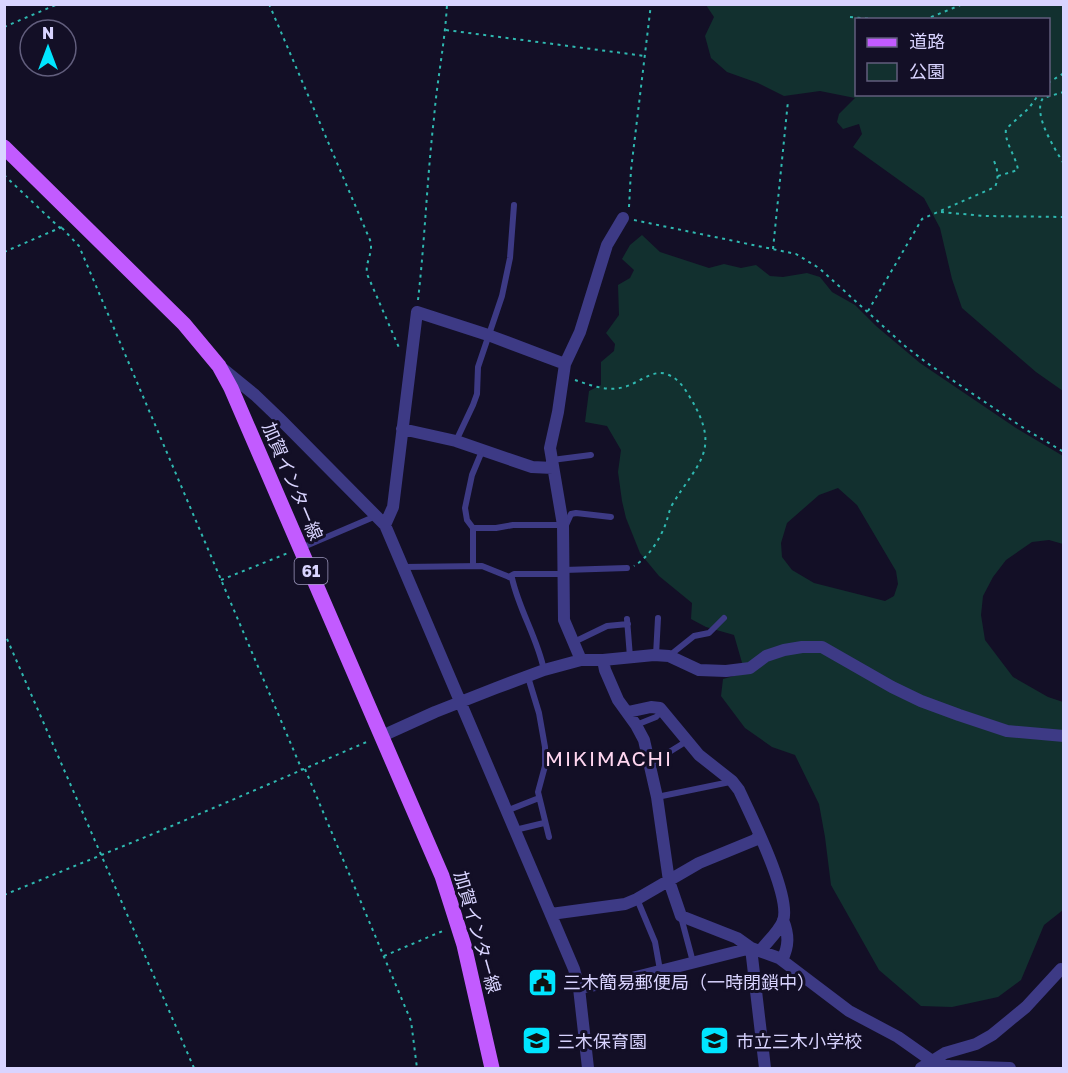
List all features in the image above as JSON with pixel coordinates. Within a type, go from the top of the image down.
[{"type":"main road","name":"加賀インター線","points":[[4,147],[184,324],[219,366],[248,425],[442,876],[459,924],[492,1068]]},
{"type":"street","points":[[580,660],[564,620],[563,526],[550,448],[564,370],[580,332],[607,245],[623,218]]},
{"type":"street","points":[[381,520],[393,507],[417,312],[488,335],[564,370]]},
{"type":"street","points":[[219,366],[255,395],[381,520],[461,701],[574,969],[579,988],[588,1068]]},
{"type":"street","points":[[402,429],[456,441],[532,466],[552,464]]},
{"type":"street","points":[[382,736],[461,701],[544,670],[580,660],[662,656],[699,670],[726,671],[750,668],[766,656],[784,650],[822,647],[892,687],[958,715],[1007,731],[1064,736]]},
{"type":"street","points":[[603,660],[618,700],[628,712],[644,740],[657,797],[669,881],[681,916],[743,941],[782,960],[849,1011],[898,1037],[927,1065],[1010,1068]]},
{"type":"street","points":[[628,712],[651,707],[660,708],[699,755],[732,781],[739,790],[778,882],[783,902],[783,920],[788,937],[787,949],[782,960]]},
{"type":"street","points":[[551,914],[625,904],[699,863],[755,840],[759,836]]},
{"type":"street","points":[[765,1068],[750,956],[783,920]]},
{"type":"street","points":[[579,988],[756,949]]},
{"type":"street","points":[[927,1065],[945,1053],[976,1044],[992,1035],[1026,1007],[1061,969]]},
{"type":"lane","points":[[456,441],[477,394],[478,367],[498,311],[507,275],[514,206]]},
{"type":"lane","points":[[473,566],[473,528],[467,520],[465,508],[472,475],[482,451]]},
{"type":"lane","points":[[552,464],[591,455]]},
{"type":"lane","points":[[473,528],[563,526],[566,525],[571,514],[576,513],[611,517]]},
{"type":"lane","points":[[301,548],[381,520]]},
{"type":"lane","points":[[403,567],[473,566],[512,578],[517,601],[539,648],[544,670]]},
{"type":"lane","points":[[510,577],[514,574],[627,568]]},
{"type":"lane","points":[[658,618],[662,656],[694,636],[709,633],[724,618]]},
{"type":"lane","points":[[574,642],[607,626],[628,622],[630,658]]},
{"type":"lane","points":[[528,677],[539,713],[545,747],[545,766],[538,798],[549,837]]},
{"type":"lane","points":[[636,725],[656,717],[663,711]]},
{"type":"lane","points":[[650,764],[687,741]]},
{"type":"lane","points":[[657,797],[732,781]]},
{"type":"lane","points":[[506,812],[538,798]]},
{"type":"lane","points":[[514,830],[544,823]]},
{"type":"lane","points":[[637,899],[655,942],[660,970]]},
{"type":"lane","points":[[681,916],[693,962]]},
{"type":"path","points":[[4,27],[58,4]]},
{"type":"path","points":[[269,4],[370,240],[372,247],[366,265],[368,274],[400,350],[410,361]]},
{"type":"path","points":[[417,312],[434,118],[446,30],[447,4]]},
{"type":"path","points":[[651,4],[631,170],[629,208],[623,218],[656,223],[796,254],[809,261],[927,363],[1024,429],[1064,452]]},
{"type":"path","points":[[929,18],[963,4]]},
{"type":"path","points":[[850,17],[862,18]]},
{"type":"path","points":[[446,30],[646,56]]},
{"type":"path","points":[[1050,83],[1064,73]]},
{"type":"path","points":[[1064,92],[1043,98],[1040,115],[1050,140],[1064,164]]},
{"type":"path","points":[[998,176],[1018,170],[1017,161],[1005,134],[1006,129],[1029,108],[1038,96]]},
{"type":"path","points":[[773,249],[788,101]]},
{"type":"path","points":[[868,311],[922,219],[995,187],[998,176],[994,161]]},
{"type":"path","points":[[4,175],[62,228],[78,246],[411,1021],[417,1068]]},
{"type":"path","points":[[938,212],[984,216],[1064,217]]},
{"type":"path","points":[[4,252],[62,228],[75,216]]},
{"type":"path","points":[[564,370],[594,386],[612,389],[623,387],[654,374],[665,373],[679,381],[692,401],[703,425],[704,454],[699,467],[670,507],[666,522],[652,549],[638,563],[627,568]]},
{"type":"path","points":[[221,580],[301,548]]},
{"type":"path","points":[[4,632],[194,1068]]},
{"type":"path","points":[[4,895],[363,744]]},
{"type":"path","points":[[384,956],[459,924]]},
{"type":"green space","points":[[706,5],[1063,5],[1063,391],[1036,372],[962,308],[952,279],[940,228],[924,198],[853,147],[862,134],[859,124],[843,129],[837,122],[839,114],[855,98],[820,91],[784,96],[758,83],[727,72],[711,58],[705,36],[714,17]]},
{"type":"green space","points":[[642,235],[660,252],[709,268],[724,264],[741,268],[756,265],[770,276],[783,277],[807,273],[820,277],[832,292],[855,305],[920,363],[1016,428],[1063,456],[1063,544],[1049,540],[1032,542],[1006,560],[993,577],[983,596],[981,615],[985,640],[1013,677],[1048,697],[1063,702],[1063,910],[1044,925],[1021,980],[998,997],[952,1007],[921,1006],[879,970],[831,885],[819,804],[795,755],[772,747],[745,728],[721,696],[723,679],[745,673],[734,635],[706,627],[691,619],[692,603],[659,576],[640,553],[622,501],[618,472],[621,450],[607,426],[585,422],[589,391],[601,385],[601,362],[614,351],[615,344],[606,333],[619,315],[618,285],[630,278],[634,270],[622,259],[630,245]],"holes":[[[838,488],[857,505],[896,571],[898,584],[894,596],[885,601],[814,583],[792,570],[782,557],[781,543],[787,523],[819,495]]]},
{"type":"place","name":"三木簡易郵便局（一時閉鎖中）","points":[[542,982]]},
{"type":"place","name":"三木保育園","points":[[536,1041]]},
{"type":"place","name":"市立三木小学校","points":[[715,1041]]},
{"type":"district","name":"MIKIMACHI","points":[[609,758]]}]
